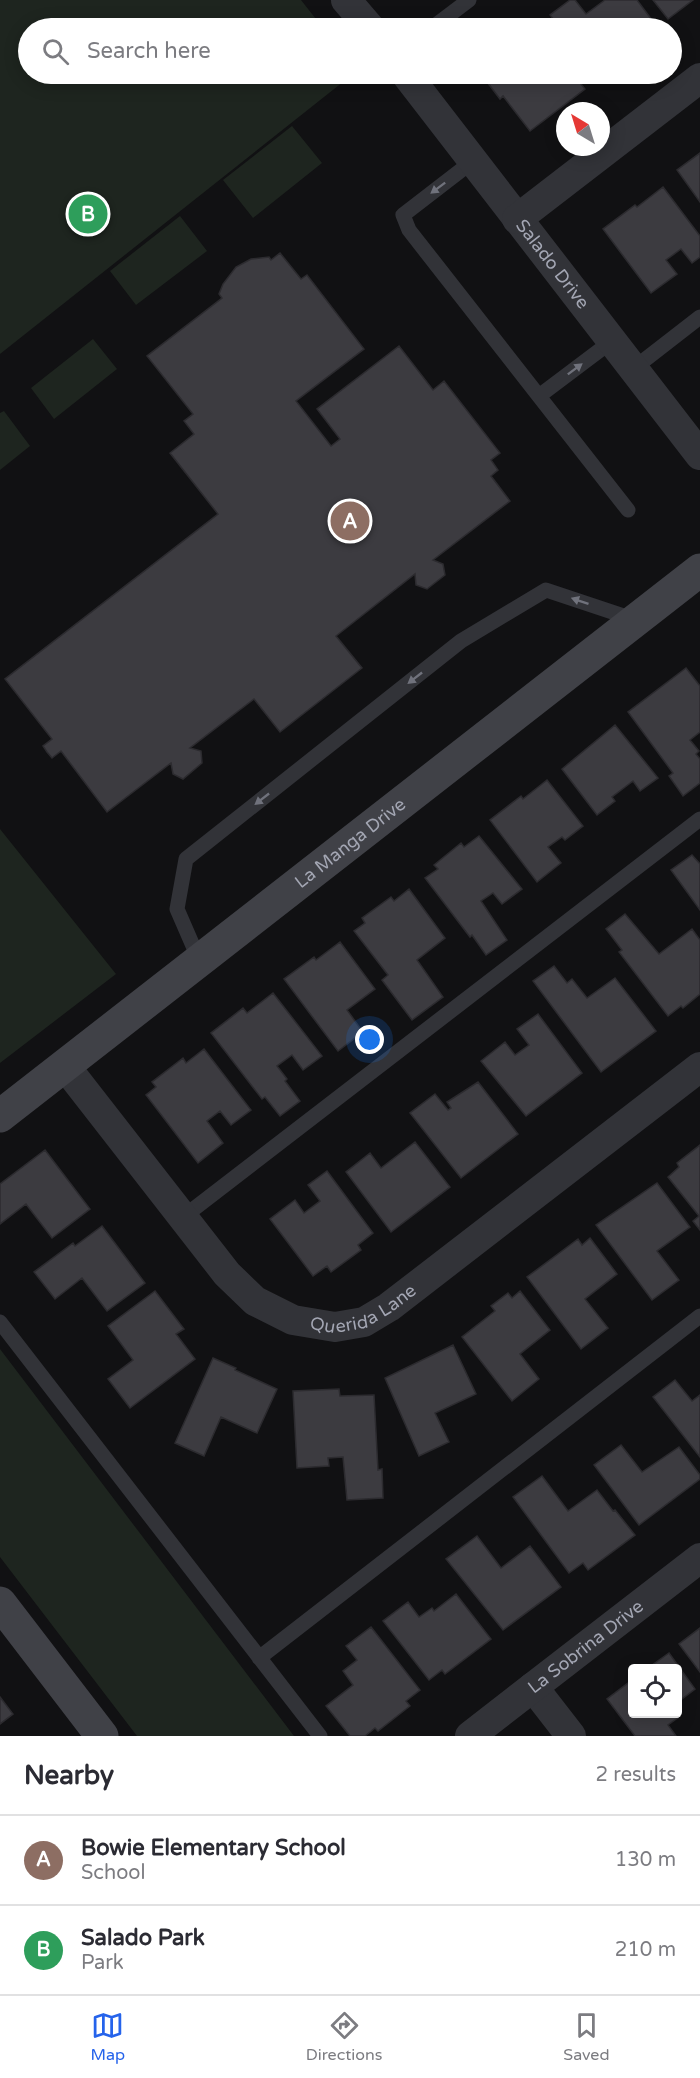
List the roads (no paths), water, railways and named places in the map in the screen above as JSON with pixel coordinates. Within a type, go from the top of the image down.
[{"type":"street","points":[[346,0],[361,18]]},
{"type":"street","points":[[517,219],[700,78]]},
{"type":"street","name":"Salado Drive","points":[[414,84],[700,455]]},
{"type":"street","name":"La Manga Drive","points":[[0,1116],[700,570]]},
{"type":"street","name":"Querida Lane","points":[[64,1066],[227,1275],[255,1301],[293,1320],[335,1327],[364,1322],[389,1307],[700,1067]]},
{"type":"street","name":"La Sobrina Drive","points":[[470,1736],[700,1558]]},
{"type":"street","points":[[0,1603],[102,1736]]},
{"type":"street","points":[[533,1687],[571,1736]]},
{"type":"lane","points":[[445,18],[469,0]]},
{"type":"lane","points":[[473,161],[403,215],[409,230],[628,510]]},
{"type":"lane","points":[[633,369],[700,317]]},
{"type":"lane","points":[[539,396],[612,341]]},
{"type":"lane","points":[[200,962],[177,909],[186,859],[461,641],[546,590],[636,620]]},
{"type":"lane","points":[[182,1218],[700,819]]},
{"type":"lane","points":[[259,1658],[700,1316]]},
{"type":"lane","points":[[0,1322],[320,1736]]},
{"type":"place","name":"Salado Park","points":[[88,214]]},
{"type":"place","name":"Bowie Elementary School","points":[[350,521]]}]
